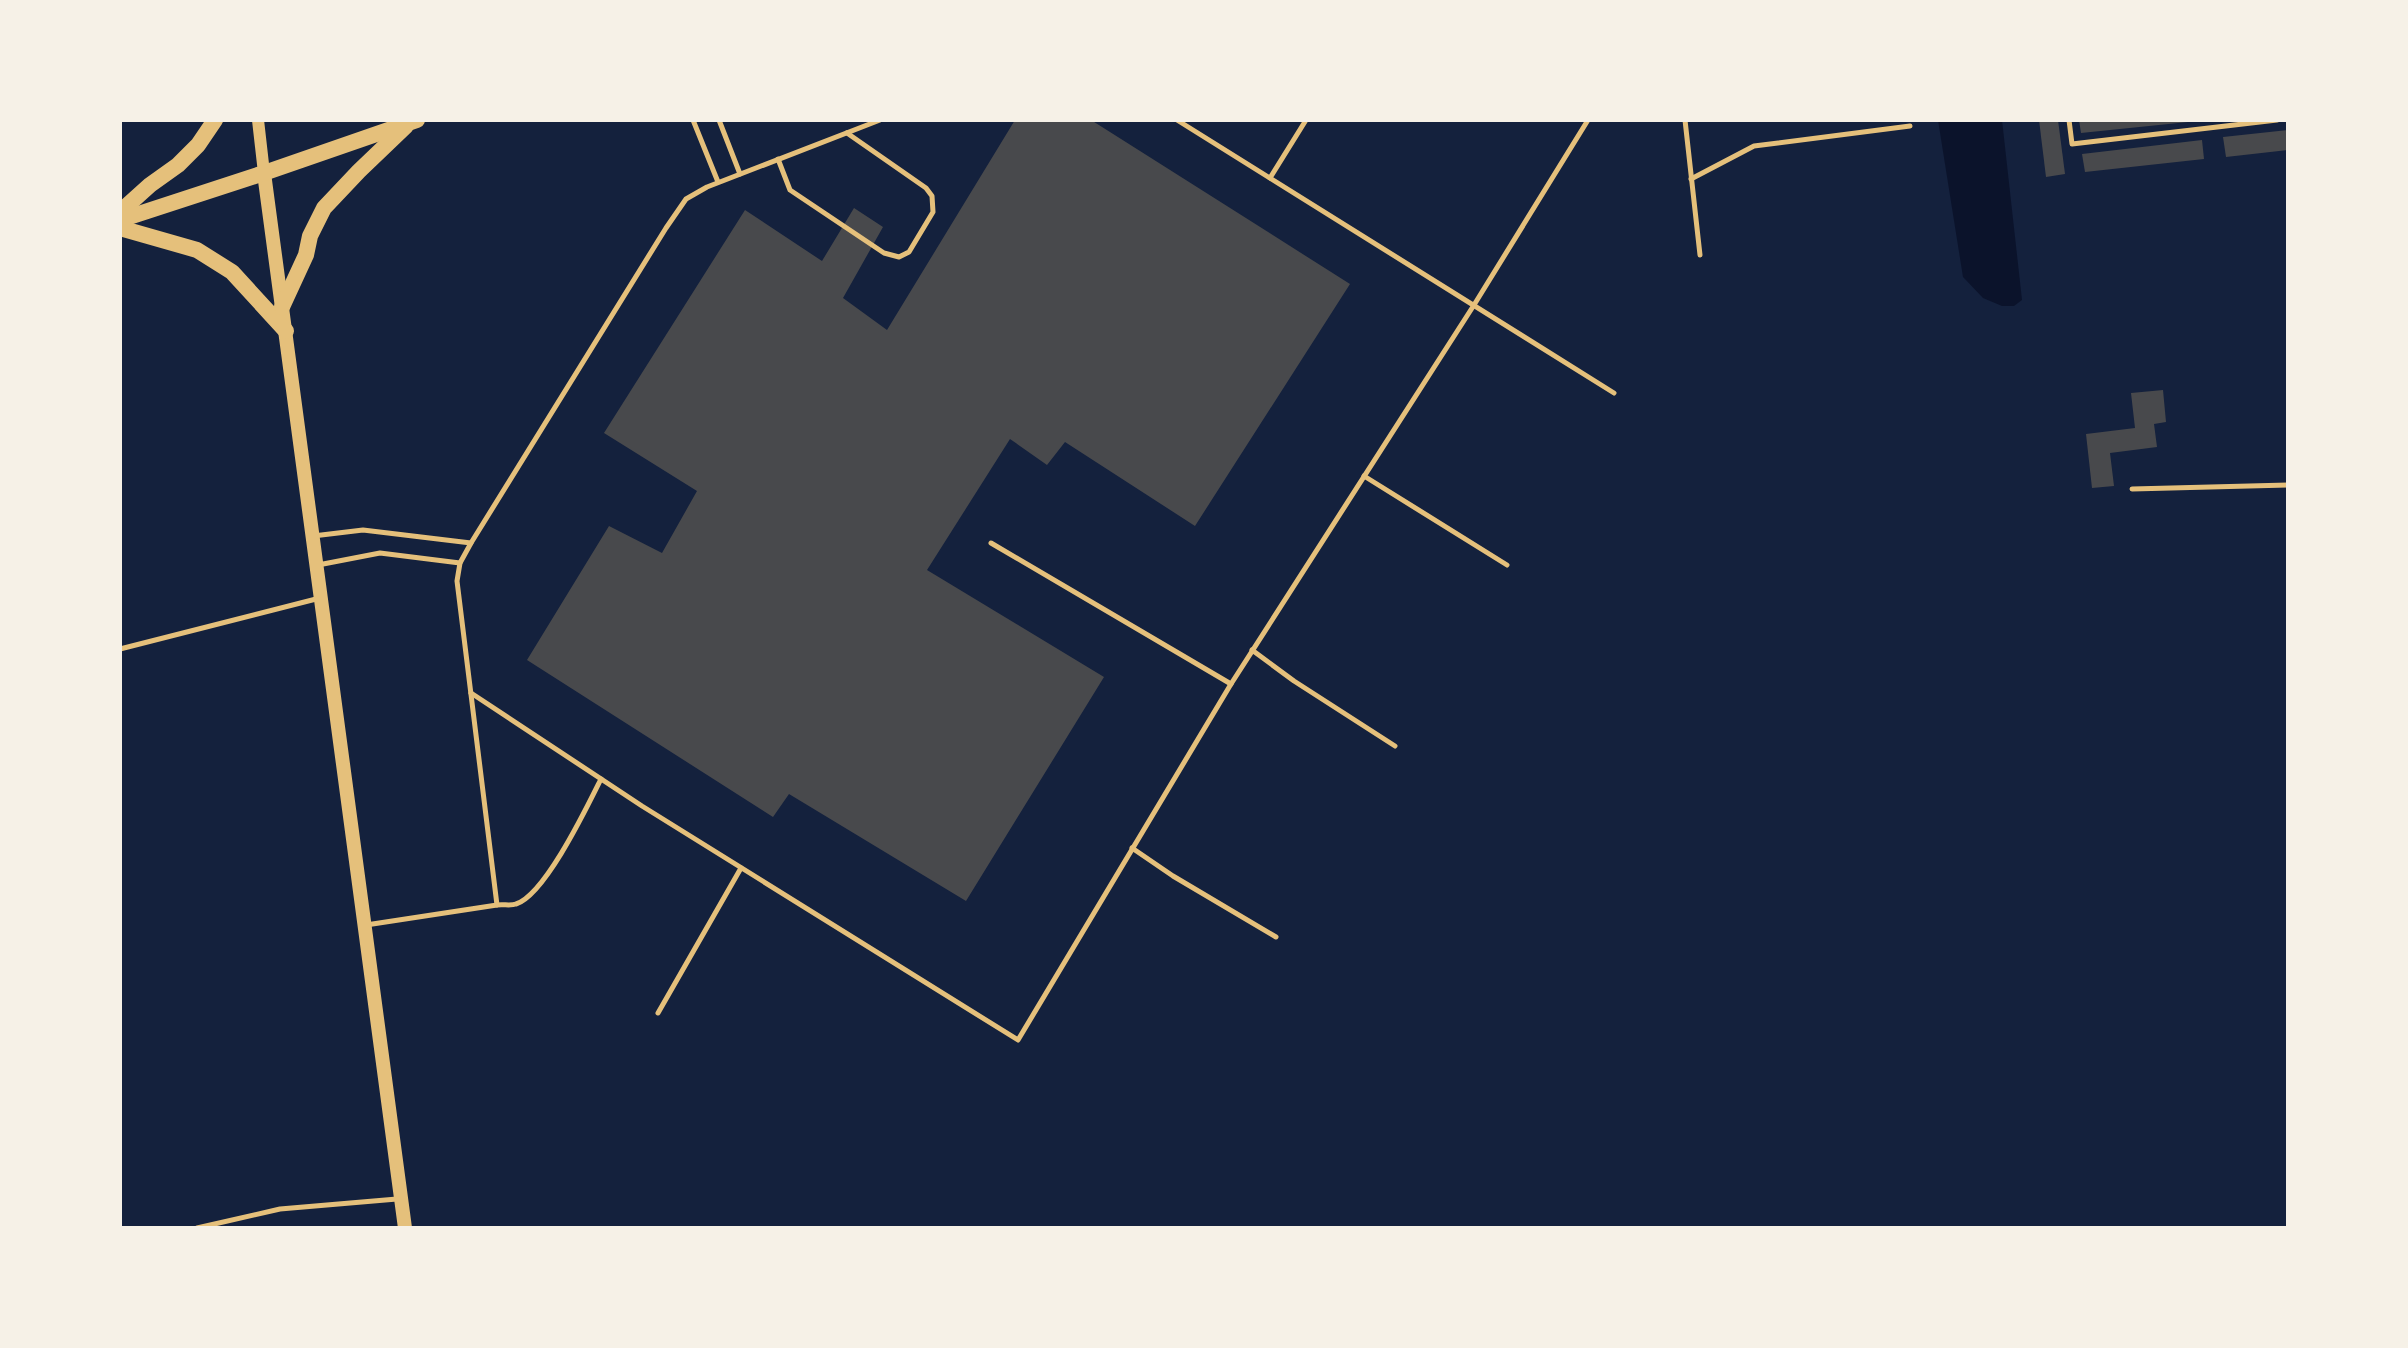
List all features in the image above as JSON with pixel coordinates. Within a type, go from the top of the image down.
[{"type":"main road","points":[[120,212],[178,165],[198,145],[215,120]]},
{"type":"main road","points":[[387,120],[414,121]]},
{"type":"main road","points":[[120,220],[414,121]]},
{"type":"main road","points":[[282,307],[324,208],[414,121]]},
{"type":"main road","points":[[264,173],[405,1228]]},
{"type":"main road","points":[[120,228],[197,250],[232,272],[286,331]]},
{"type":"street","points":[[258,120],[264,173]]},
{"type":"lane","points":[[693,120],[718,183]]},
{"type":"lane","points":[[719,120],[740,174]]},
{"type":"lane","points":[[497,905],[457,581],[460,563],[686,199],[740,174],[880,120]]},
{"type":"lane","points":[[1177,120],[1614,393]]},
{"type":"lane","points":[[1270,178],[1306,120]]},
{"type":"lane","points":[[471,693],[741,868],[1018,1040],[1252,650],[1474,305],[1588,120]]},
{"type":"lane","points":[[1685,120],[1700,255]]},
{"type":"lane","points":[[2069,120],[2072,144],[2277,120]]},
{"type":"lane","points":[[1691,179],[1754,146],[1910,126]]},
{"type":"lane","points":[[778,159],[790,190],[884,253],[899,257],[909,252],[933,212],[932,196],[926,188],[847,133]]},
{"type":"lane","points":[[1364,476],[1507,565]]},
{"type":"lane","points":[[2132,489],[2288,485]]},
{"type":"lane","points":[[313,536],[363,530],[471,543]]},
{"type":"lane","points":[[991,543],[1231,684]]},
{"type":"lane","points":[[317,565],[380,553],[460,563]]},
{"type":"lane","points":[[120,649],[321,598]]},
{"type":"lane","points":[[1252,650],[1395,746]]},
{"type":"lane","points":[[365,925],[516,904],[535,892],[569,839],[601,779]]},
{"type":"lane","points":[[1132,848],[1276,937]]},
{"type":"lane","points":[[658,1013],[741,868]]},
{"type":"lane","points":[[197,1228],[280,1209],[401,1199]]},
{"type":"water","points":[[1938,120],[2002,120],[2022,300],[2014,306],[2002,306],[1983,298],[1963,277]]},
{"type":"building","points":[[1015,120],[1091,120],[1350,284],[1195,526],[1065,442],[1047,465],[1010,439],[927,570],[1104,677],[966,901],[789,794],[773,817],[527,660],[609,526],[662,553],[697,491],[604,433],[745,210],[822,261],[854,208],[883,227],[843,298],[887,330]]},
{"type":"building","points":[[2039,120],[2058,120],[2065,174],[2046,177]]},
{"type":"building","points":[[2079,120],[2188,120],[2188,122],[2081,133]]},
{"type":"building","points":[[2288,130],[2288,150],[2226,157],[2223,137]]},
{"type":"building","points":[[2202,140],[2204,159],[2085,172],[2082,154]]},
{"type":"building","points":[[2163,390],[2166,422],[2154,424],[2157,447],[2110,453],[2114,486],[2092,488],[2086,434],[2135,428],[2131,393]]}]
